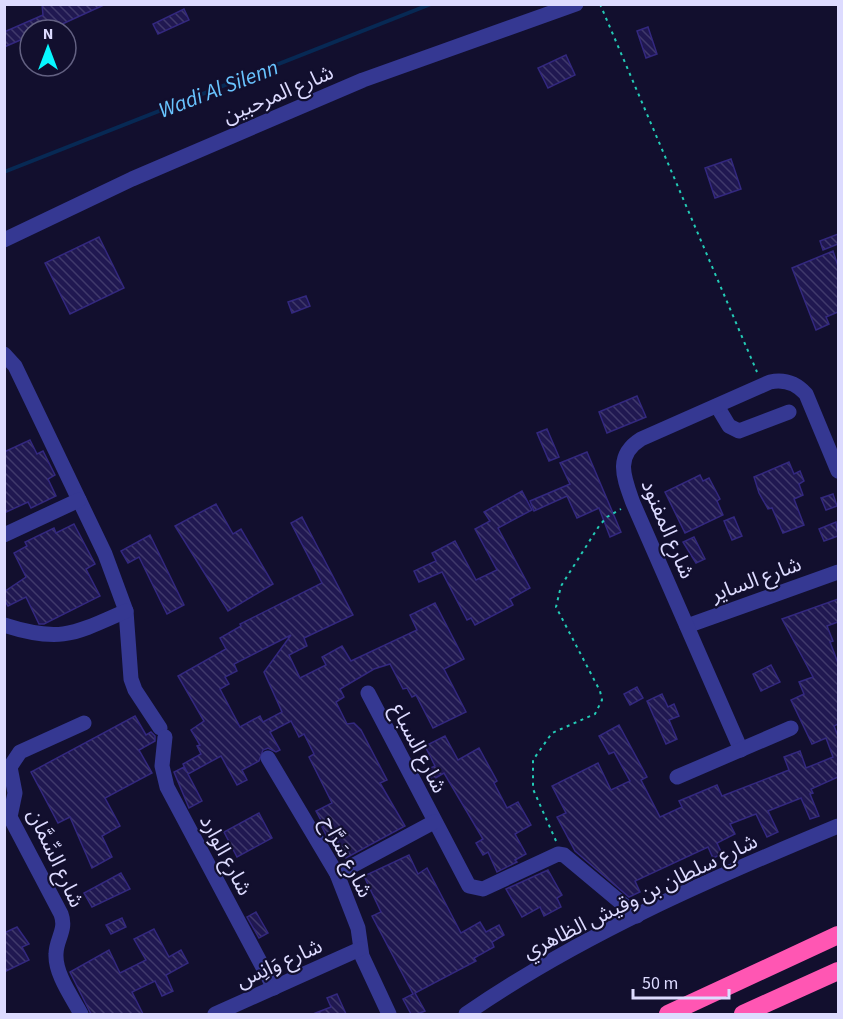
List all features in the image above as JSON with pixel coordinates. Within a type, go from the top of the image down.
[{"type":"highway","points":[[668,1014],[838,935]]},
{"type":"highway","points":[[743,1014],[838,971]]},
{"type":"street","name":"شارع المرحبين","points":[[4,240],[132,179],[363,80],[576,4]]},
{"type":"street","points":[[4,354],[15,366],[105,554],[126,611],[81,631],[63,635],[36,634],[4,625]]},
{"type":"street","name":"شارع المفنود","points":[[741,750],[633,503],[622,473],[624,457],[628,450],[641,439],[763,385],[783,381],[801,389],[809,400],[838,471]]},
{"type":"street","points":[[717,406],[729,426],[739,431],[789,412]]},
{"type":"street","points":[[4,536],[79,500]]},
{"type":"street","name":"شارع الساير","points":[[687,626],[838,572]]},
{"type":"street","name":"شارع الوارد","points":[[126,611],[131,679],[135,690],[163,732],[162,766],[170,793],[274,988]]},
{"type":"street","name":"شارع السباع","points":[[368,693],[434,822],[466,881],[473,888],[483,889],[552,854],[562,855]]},
{"type":"street","name":"شارع السِّمَّان","points":[[81,1014],[57,963],[64,926],[62,914],[10,817],[15,793],[10,767],[20,752],[84,723]]},
{"type":"street","points":[[677,777],[791,728]]},
{"type":"street","name":"شارع سَرَّاح","points":[[268,758],[337,874],[358,928],[360,949],[389,1014]]},
{"type":"street","name":"شارع السباع","points":[[337,874],[434,822]]},
{"type":"street","name":"شارع سلطان بن وقيش الظاهري","points":[[466,1014],[541,967],[637,916],[711,880],[838,826]]},
{"type":"street","points":[[562,855],[637,916]]},
{"type":"street","name":"شارع وَانِس","points":[[215,1014],[360,949]]},
{"type":"path","points":[[600,4],[763,385]]},
{"type":"path","points":[[562,855],[533,789],[533,760],[552,733],[595,714],[602,700],[600,691],[560,617],[556,596],[606,517],[633,503]]},
{"type":"building","points":[[42,4],[106,4],[75,18],[36,18],[43,15]]},
{"type":"building","points":[[184,9],[189,20],[158,34],[153,24]]},
{"type":"building","points":[[18,26],[18,41],[4,47],[4,32]]},
{"type":"building","points":[[648,27],[657,54],[646,58],[637,31]]},
{"type":"building","points":[[566,55],[575,75],[548,88],[538,68]]},
{"type":"building","points":[[731,159],[741,189],[715,198],[705,168]]},
{"type":"building","points":[[838,234],[838,244],[823,250],[820,241]]},
{"type":"building","points":[[99,237],[124,288],[70,314],[45,263]]},
{"type":"building","points":[[833,251],[838,266],[838,312],[826,317],[829,324],[816,330],[792,268]]},
{"type":"building","points":[[306,296],[310,306],[292,313],[288,302]]},
{"type":"building","points":[[637,396],[646,417],[607,433],[599,412]]},
{"type":"building","points":[[547,429],[559,457],[549,461],[537,433]]},
{"type":"building","points":[[30,440],[37,454],[43,451],[55,475],[48,479],[56,496],[31,508],[28,502],[4,513],[4,452]]},
{"type":"building","points":[[587,452],[621,532],[610,537],[599,508],[577,518],[567,496],[534,511],[530,501],[570,484],[560,463]]},
{"type":"building","points":[[789,462],[794,474],[800,471],[804,481],[799,484],[803,495],[794,499],[804,525],[783,533],[772,508],[768,509],[759,493],[754,477]]},
{"type":"building","points":[[700,475],[703,481],[709,478],[720,499],[717,501],[723,515],[685,533],[665,492]]},
{"type":"building","points":[[522,491],[532,510],[498,528],[530,588],[510,599],[513,605],[475,625],[471,618],[467,620],[442,572],[419,582],[414,571],[436,561],[432,553],[455,541],[476,580],[497,570],[475,529],[490,521],[484,512]]},
{"type":"building","points":[[833,494],[837,506],[826,510],[821,498]]},
{"type":"building","points":[[216,504],[233,534],[241,529],[273,584],[228,611],[175,526]]},
{"type":"building","points":[[302,517],[353,615],[304,638],[307,646],[289,655],[300,678],[326,665],[322,657],[342,646],[351,661],[417,630],[410,615],[435,603],[464,659],[444,669],[466,712],[433,728],[416,695],[412,697],[407,688],[403,689],[390,664],[374,669],[340,689],[344,697],[336,702],[347,724],[354,723],[361,730],[387,780],[380,783],[405,826],[346,858],[335,838],[329,841],[322,827],[324,826],[316,811],[332,803],[309,757],[314,754],[304,734],[299,737],[291,721],[270,732],[280,750],[276,752],[268,748],[263,750],[259,761],[242,770],[247,780],[237,785],[221,756],[188,774],[202,801],[189,808],[174,772],[184,767],[187,772],[183,764],[201,754],[197,746],[200,745],[191,730],[204,721],[178,676],[226,649],[220,638],[241,626],[240,624],[322,583],[291,523]],"holes":[[[291,635],[264,672],[282,712],[263,722],[260,716],[240,727],[220,689],[229,684],[225,677],[237,671],[234,664]]]},
{"type":"building","points":[[734,517],[742,536],[732,540],[724,521]]},
{"type":"building","points":[[836,522],[838,536],[824,541],[819,529]]},
{"type":"building","points":[[74,524],[95,564],[86,569],[100,596],[44,624],[39,624],[26,597],[8,606],[4,599],[4,592],[26,577],[14,553],[27,546],[25,542],[54,528],[56,533]]},
{"type":"building","points":[[150,535],[184,605],[167,614],[139,557],[128,563],[121,551]]},
{"type":"building","points":[[694,537],[705,559],[696,563],[683,542]]},
{"type":"building","points":[[838,599],[838,622],[827,626],[838,663],[838,724],[834,726],[838,736],[838,777],[811,789],[813,793],[810,794],[819,816],[810,819],[801,798],[768,811],[778,832],[767,837],[756,814],[730,824],[735,834],[717,843],[722,854],[713,858],[708,847],[635,881],[640,892],[629,897],[575,851],[557,817],[566,813],[552,786],[598,763],[611,790],[630,781],[614,752],[609,754],[599,736],[619,725],[647,777],[641,780],[660,817],[682,807],[679,801],[717,785],[722,796],[789,770],[784,757],[800,751],[806,768],[833,757],[826,738],[812,744],[791,700],[804,694],[799,682],[813,677],[782,619]]},
{"type":"building","points":[[771,665],[780,682],[761,691],[753,674]]},
{"type":"building","points":[[637,687],[643,698],[630,705],[624,694]]},
{"type":"building","points":[[662,694],[668,707],[674,704],[679,716],[669,720],[677,739],[666,744],[647,701]]},
{"type":"building","points":[[135,716],[146,735],[151,732],[155,736],[155,741],[139,750],[152,773],[105,798],[120,826],[102,836],[112,857],[92,868],[70,817],[58,823],[31,772]]},
{"type":"building","points":[[445,736],[458,760],[479,748],[497,781],[494,783],[507,808],[518,802],[531,825],[515,834],[526,854],[515,860],[517,862],[497,872],[488,852],[483,855],[476,843],[483,839],[444,773],[432,780],[426,770],[435,766],[425,746]]},
{"type":"building","points":[[259,813],[272,838],[237,857],[224,832]]},
{"type":"building","points":[[409,855],[418,874],[427,868],[461,933],[480,922],[486,932],[499,925],[504,935],[492,942],[494,947],[474,958],[476,961],[415,993],[425,1011],[417,1014],[411,1014],[403,999],[413,994],[372,916],[381,912],[364,876]]},
{"type":"building","points":[[548,870],[562,895],[557,898],[561,907],[544,916],[540,907],[522,917],[506,889]]},
{"type":"building","points":[[121,873],[130,889],[92,907],[84,893]]},
{"type":"building","points":[[256,912],[268,933],[259,938],[247,917]]},
{"type":"building","points":[[122,918],[126,927],[111,934],[106,925]]},
{"type":"building","points":[[17,927],[29,944],[22,947],[29,960],[4,972],[4,933]]},
{"type":"building","points":[[154,929],[169,957],[181,950],[188,963],[166,975],[173,991],[162,996],[155,981],[132,992],[143,1014],[91,1014],[70,972],[109,950],[120,973],[146,960],[134,939]]},
{"type":"building","points":[[337,994],[346,1014],[313,1014],[331,1007],[327,998]]},
{"type":"waterway","name":"Wadi Al Silenn","points":[[4,172],[431,4]]}]
